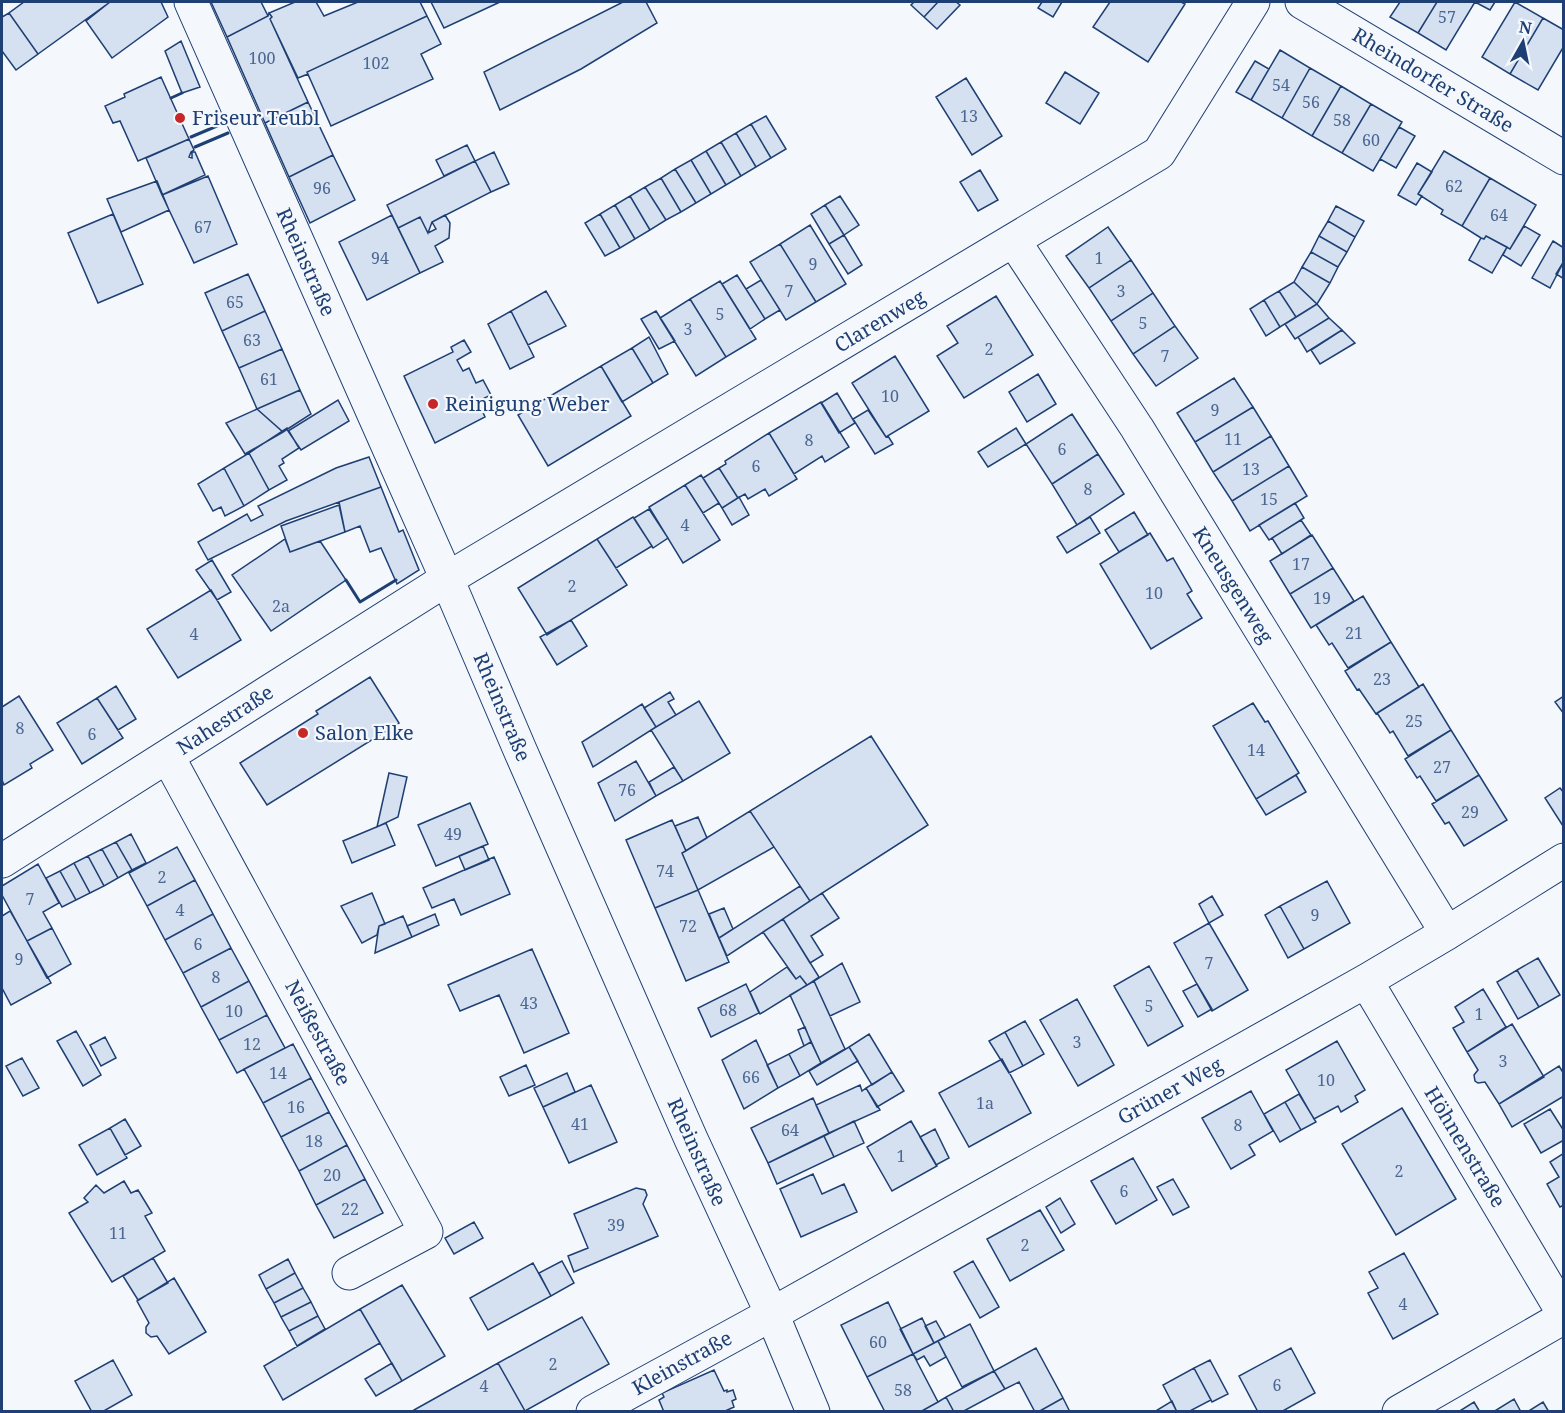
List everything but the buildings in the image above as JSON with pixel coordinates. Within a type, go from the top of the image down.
[{"type":"street","name":"Rheinstraße","points":[[191,2],[687,1128],[772,1314],[813,1412]]},
{"type":"street","name":"Clarenweg","points":[[447,579],[1159,153],[1253,2]]},
{"type":"street","name":"Rheindorfer Straße","points":[[1302,2],[1563,158]]},
{"type":"street","name":"Kneusgenweg","points":[[1014,241],[1137,428],[1447,933]]},
{"type":"street","name":"Nahestraße","points":[[2,861],[447,579]]},
{"type":"street","name":"Neißestraße","points":[[168,757],[426,1232],[349,1273]]},
{"type":"street","name":"Grüner Weg","points":[[772,1314],[1365,981],[1447,933],[1563,860]]},
{"type":"street","name":"Höhnenstraße","points":[[1365,981],[1563,1315]]},
{"type":"street","name":"Kleinstraße","points":[[593,1412],[772,1314]]},
{"type":"street","points":[[1399,1412],[1563,1315]]},
{"type":"wall","points":[[171,98],[182,93]]},
{"type":"wall","points":[[191,137],[224,123]]},
{"type":"wall","points":[[195,147],[228,133]]},
{"type":"wall","points":[[346,580],[360,602],[396,580]]},
{"type":"place","name":"Friseur Teubl","points":[[180,118]]},
{"type":"place","name":"Reinigung Weber","points":[[433,404]]},
{"type":"place","name":"Salon Elke","points":[[303,733]]}]
